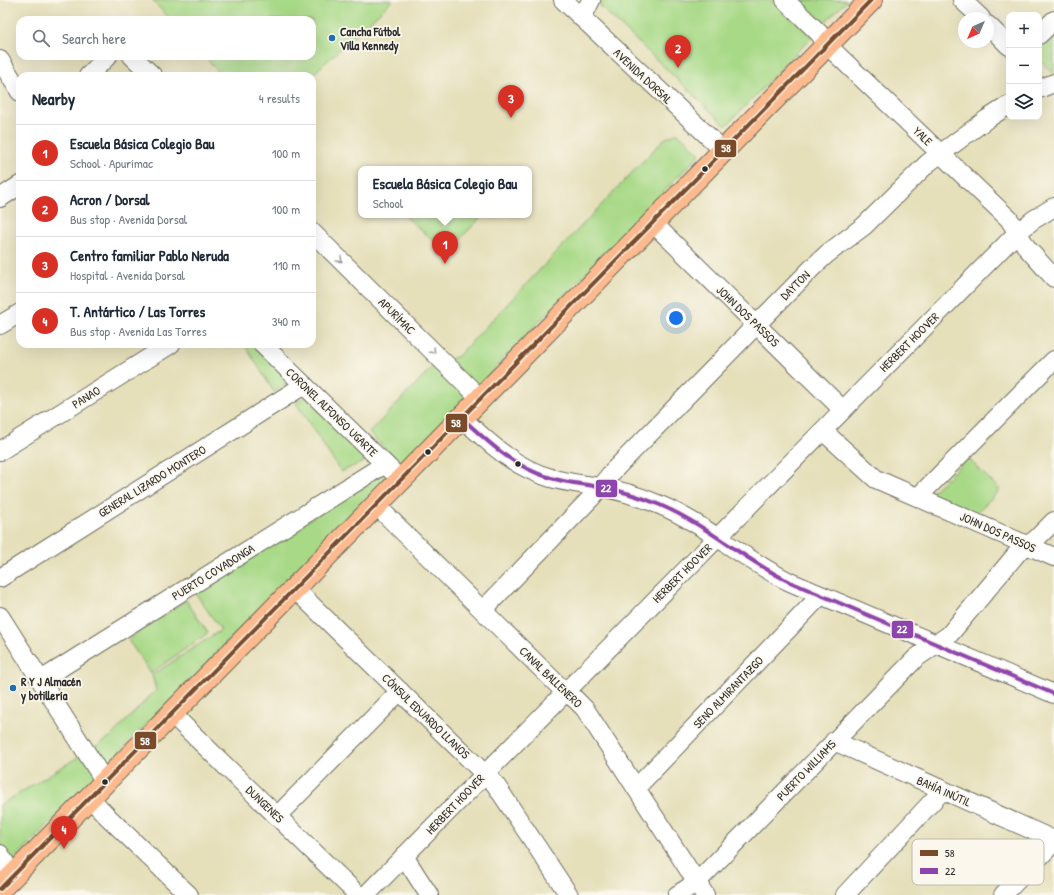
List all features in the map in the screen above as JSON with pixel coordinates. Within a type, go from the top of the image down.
[{"type":"main road","points":[[7,882],[871,0]]},
{"type":"street","name":"AVENIDA DORSAL","points":[[563,0],[724,151]]},
{"type":"street","points":[[582,18],[591,0]]},
{"type":"street","name":"YALE","points":[[785,0],[818,33],[827,45],[1009,218],[1027,248],[1054,278]]},
{"type":"street","points":[[962,0],[975,12]]},
{"type":"street","points":[[1042,32],[1054,20]]},
{"type":"street","points":[[994,31],[1006,43]]},
{"type":"street","points":[[92,72],[104,60]]},
{"type":"street","points":[[136,60],[148,72]]},
{"type":"street","points":[[2,67],[16,86]]},
{"type":"street","name":"DAYTON","points":[[483,610],[592,497],[613,471],[827,254],[864,226],[928,163],[987,119],[1006,107]]},
{"type":"street","points":[[0,198],[16,188]]},
{"type":"street","name":"HERBERT HOOVER","points":[[366,895],[1018,232],[1054,207]]},
{"type":"street","name":"JOHN DOS PASSOS","points":[[653,223],[843,410]]},
{"type":"street","name":"APURÍMAC","points":[[316,236],[481,398]]},
{"type":"street","points":[[0,325],[16,315]]},
{"type":"street","name":"PANAO","points":[[0,451],[165,348]]},
{"type":"street","name":"CORONEL ALFONSO UGARTE","points":[[266,348],[401,480]]},
{"type":"street","points":[[918,497],[1054,360]]},
{"type":"street","name":"GENERAL LIZARDO MONTERO","points":[[0,578],[304,385]]},
{"type":"street","points":[[462,418],[502,454],[528,469],[552,479],[622,491],[661,505],[700,525],[763,568],[790,582],[1054,694]]},
{"type":"street","name":"JOHN DOS PASSOS","points":[[823,430],[876,479],[1054,557]]},
{"type":"street","name":"PUERTO COVADONGA","points":[[41,680],[385,464]]},
{"type":"street","name":"CANAL BALLENERO","points":[[376,505],[565,692],[585,709],[701,888]]},
{"type":"street","name":"PUERTO WILLIAMS","points":[[677,895],[701,888],[834,741],[916,658],[949,635],[1019,551],[1035,540],[1054,521]]},
{"type":"street","name":"CÓNSUL EDUARDO LLANOS","points":[[294,589],[500,790],[569,895]]},
{"type":"street","name":"SENO ALMIRANTAZGO","points":[[636,788],[820,596]]},
{"type":"street","points":[[0,616],[105,782]]},
{"type":"street","points":[[276,816],[400,692]]},
{"type":"street","name":"DUNGENES","points":[[172,714],[358,895]]},
{"type":"street","name":"BAHÍA INÚTIL","points":[[834,741],[1054,841]]},
{"type":"street","points":[[845,895],[943,790]]},
{"type":"street","points":[[90,798],[189,895]]},
{"type":"street","points":[[1044,852],[1054,841]]},
{"type":"street","points":[[0,854],[7,882]]},
{"type":"street","points":[[404,856],[429,895]]},
{"type":"street","points":[[1003,895],[1012,885]]},
{"type":"green space","name":"Cancha Fútbol Villa Kennedy","points":[[393,0],[315,72],[218,72],[208,60],[316,60],[316,16],[167,16],[153,1]]},
{"type":"green space","points":[[603,0],[774,0],[812,37],[726,126],[600,6]]},
{"type":"green space","points":[[797,0],[848,0],[822,25]]},
{"type":"green space","points":[[1054,31],[1054,74],[1042,63],[1042,42]]},
{"type":"green space","points":[[678,133],[700,154],[402,465],[369,433],[432,367],[458,356],[664,139]]},
{"type":"green space","points":[[407,218],[480,218],[447,253]]},
{"type":"green space","points":[[246,348],[256,348],[291,382],[274,392]]},
{"type":"green space","points":[[305,396],[367,460],[341,472],[296,403]]},
{"type":"green space","points":[[968,458],[1000,490],[974,515],[929,495]]},
{"type":"green space","points":[[385,473],[390,476],[0,874],[0,805],[109,738],[156,690],[152,675],[221,630],[194,591]]},
{"type":"green space","points":[[186,600],[208,633],[151,673],[128,640]]},
{"type":"transit line","name":"58","points":[[0,889],[871,0]]},
{"type":"transit line","name":"22","points":[[462,418],[503,454],[538,474],[557,480],[615,490],[660,505],[694,522],[757,564],[790,582],[1054,694]]},
{"type":"place","name":"Cancha Fútbol Villa Kennedy","points":[[332,38]]},
{"type":"place","name":"Acron / Dorsal","points":[[678,68]]},
{"type":"place","name":"Centro familiar Pablo Neruda","points":[[511,118]]},
{"type":"place","name":"Escuela Básica Colegio Bau","points":[[445,264]]},
{"type":"place","name":"R Y J Almacén y botillería","points":[[13,688]]},
{"type":"place","name":"T. Antártico / Las Torres","points":[[64,849]]}]
